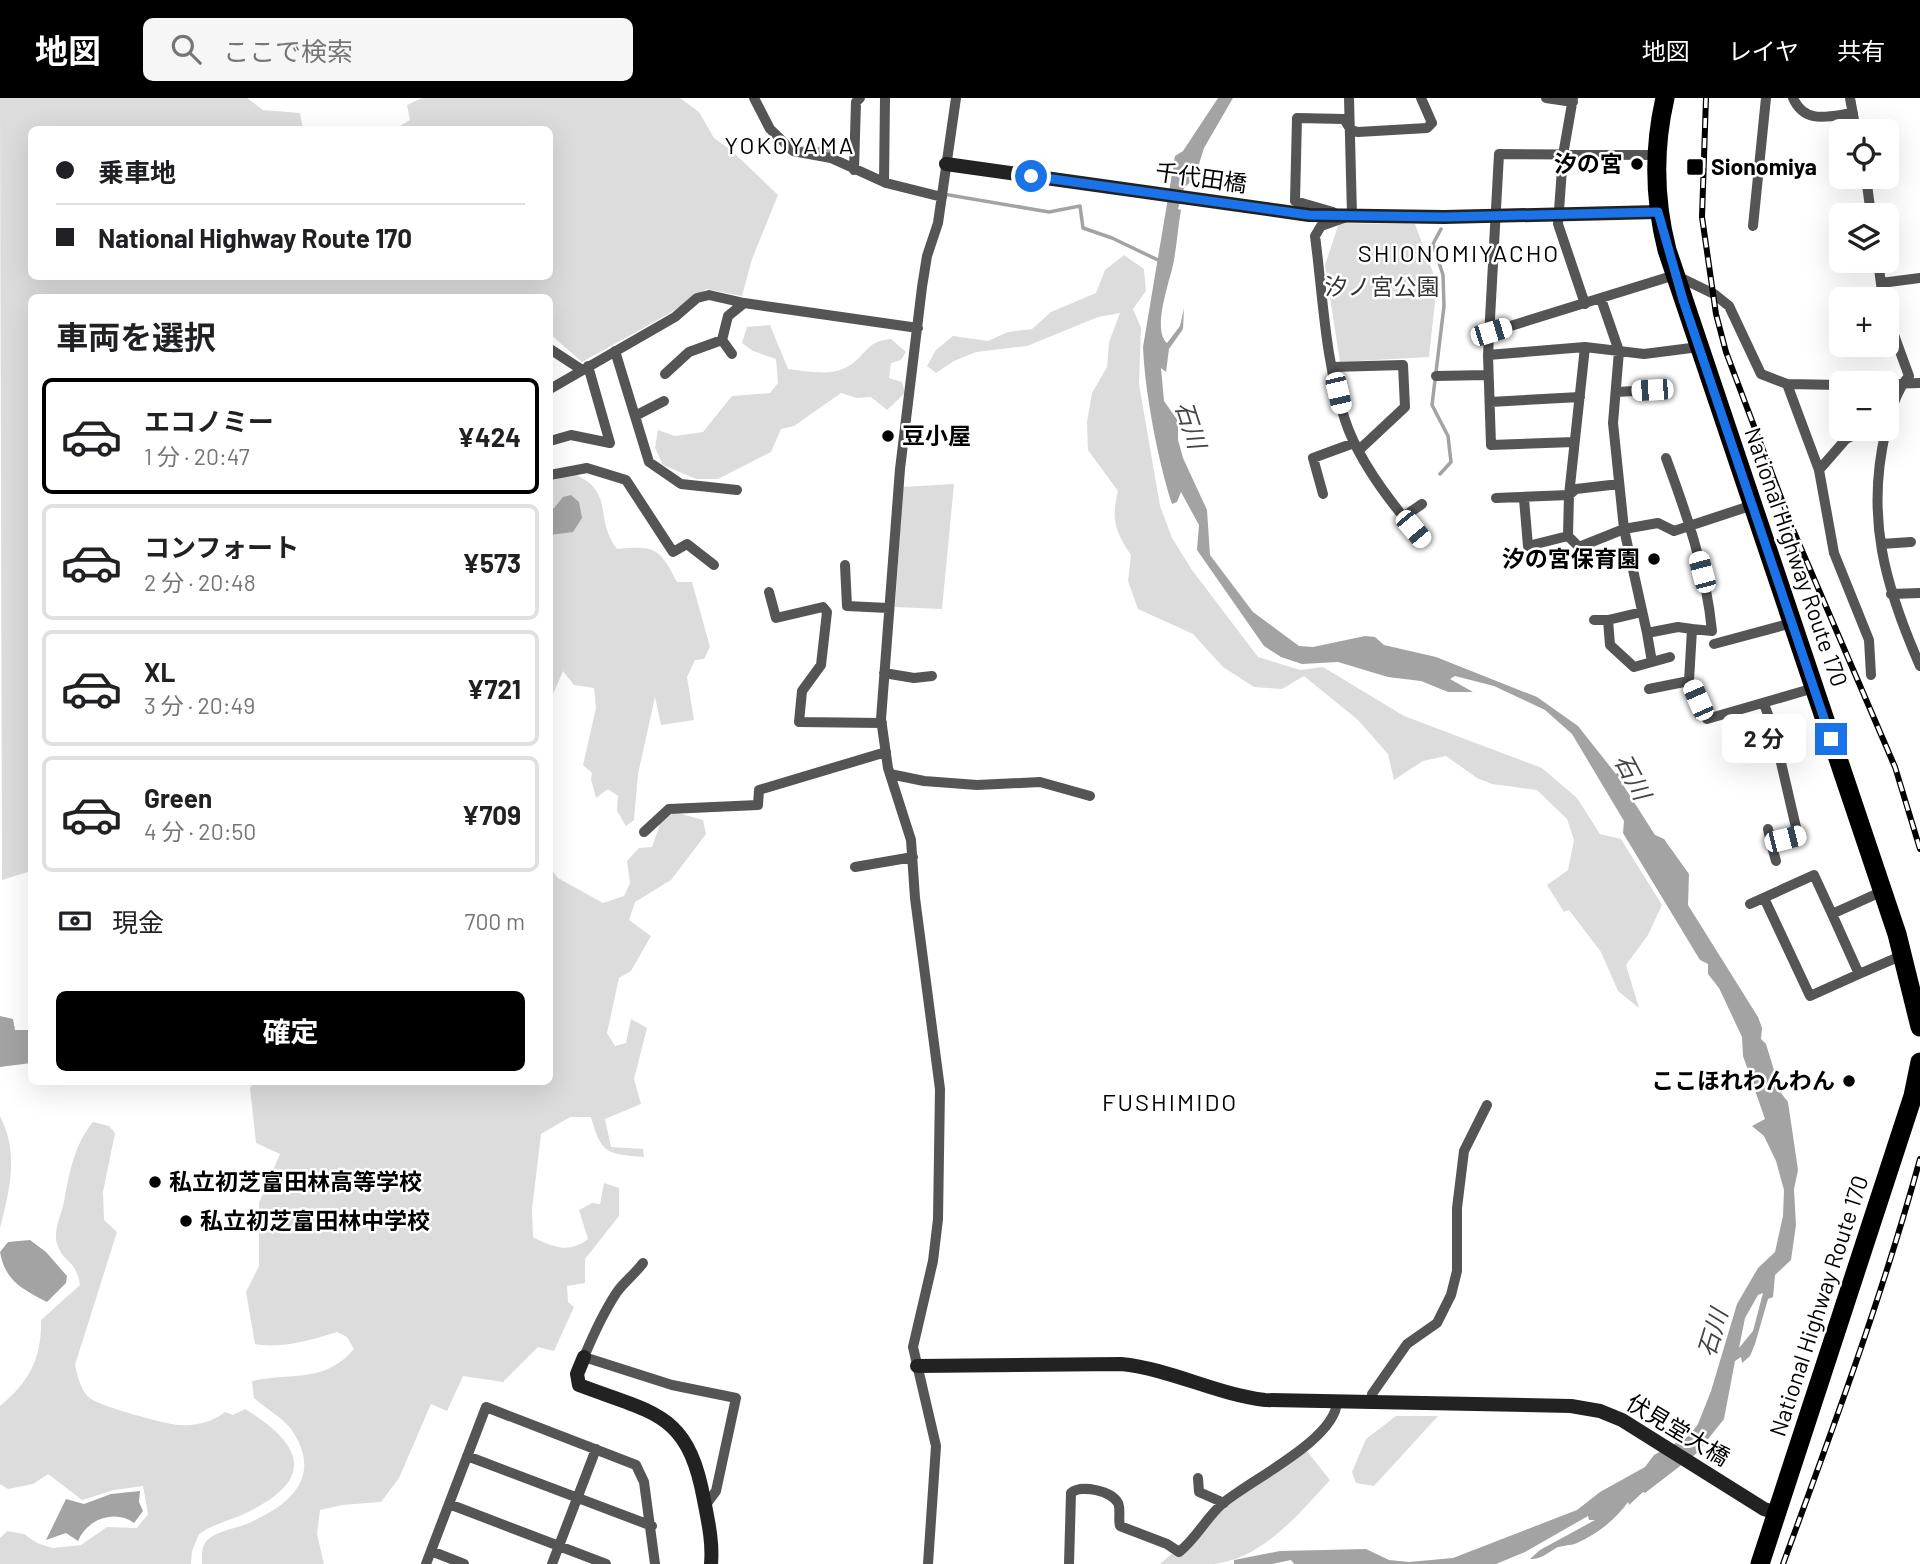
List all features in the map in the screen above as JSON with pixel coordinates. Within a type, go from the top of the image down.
[{"type":"highway","name":"National Highway Route 170","points":[[1665,98],[1656,155],[1658,212],[1675,275],[1883,891],[1903,955],[1920,1027]]},
{"type":"highway","name":"National Highway Route 170","points":[[1760,1564],[1913,1096],[1920,1062]]},
{"type":"street","points":[[754,98],[764,120],[781,144],[793,151],[831,158],[884,183],[942,197]]},
{"type":"street","points":[[854,170],[856,102],[860,98]]},
{"type":"street","points":[[884,183],[885,98]]},
{"type":"street","points":[[928,1564],[936,1447],[917,1366],[914,1339],[933,1261],[938,1219],[942,1135],[940,1089],[915,898],[911,840],[890,774],[882,723],[898,482],[927,256],[939,223],[956,98]]},
{"type":"street","points":[[1346,215],[1351,130],[1349,98]]},
{"type":"street","points":[[1351,130],[1427,128],[1432,122],[1431,116],[1421,98]]},
{"type":"street","points":[[1546,98],[1573,100],[1563,156],[1558,215],[1585,304]]},
{"type":"street","points":[[1754,226],[1766,98]]},
{"type":"street","points":[[1793,98],[1802,113],[1815,117],[1853,113]]},
{"type":"street","points":[[1850,98],[1854,119]]},
{"type":"street","points":[[1346,215],[1295,201],[1297,118],[1344,119],[1351,130]]},
{"type":"street","points":[[1574,442],[1491,445],[1488,355],[1498,215],[1499,154],[1656,155]]},
{"type":"street","name":"千代田橋","points":[[946,164],[1275,212],[1346,215],[1658,212]]},
{"type":"street","points":[[1346,215],[1321,226],[1315,236],[1332,367],[1344,418],[1356,446],[1403,517],[1423,540]]},
{"type":"street","points":[[1880,273],[1882,287]]},
{"type":"street","points":[[1491,332],[1675,275],[1714,294],[1728,306],[1761,374],[1787,384],[1829,385]]},
{"type":"street","points":[[1881,283],[1920,278]]},
{"type":"street","points":[[553,386],[675,317],[697,298],[709,295],[744,303],[918,328]]},
{"type":"street","points":[[1601,299],[1619,351],[1613,423],[1619,484],[1624,529],[1652,662]]},
{"type":"street","points":[[732,354],[722,340],[728,316],[744,303]]},
{"type":"street","points":[[665,374],[689,352],[722,340]]},
{"type":"street","points":[[1899,344],[1909,376],[1899,391]]},
{"type":"street","points":[[1488,355],[1586,346],[1644,354],[1699,348]]},
{"type":"street","points":[[1586,346],[1569,495],[1568,536],[1579,547],[1624,529],[1658,523],[1674,531],[1753,505]]},
{"type":"street","points":[[553,351],[585,368],[610,443],[570,435],[553,440]]},
{"type":"street","points":[[615,351],[649,462],[681,484],[737,490]]},
{"type":"street","points":[[1323,494],[1313,458],[1356,446],[1405,407],[1403,365],[1332,367]]},
{"type":"street","points":[[1436,376],[1488,375]]},
{"type":"street","points":[[1902,384],[1920,383]]},
{"type":"street","points":[[1787,384],[1819,470],[1834,553],[1869,640],[1871,675]]},
{"type":"street","points":[[1617,392],[1652,390]]},
{"type":"street","points":[[1489,402],[1580,397]]},
{"type":"street","points":[[635,416],[664,401]]},
{"type":"street","points":[[1819,470],[1839,446],[1847,441]]},
{"type":"street","points":[[1883,441],[1877,471],[1881,544],[1891,594],[1920,666]]},
{"type":"street","points":[[1647,633],[1678,627],[1712,631],[1708,594],[1691,526],[1666,458]]},
{"type":"street","points":[[553,474],[587,468],[626,480],[673,552],[687,544],[714,565]]},
{"type":"street","points":[[1496,498],[1524,499],[1569,495],[1576,489],[1619,484]]},
{"type":"street","points":[[1524,499],[1528,546],[1568,536]]},
{"type":"street","points":[[1403,517],[1422,505]]},
{"type":"street","points":[[1881,544],[1911,542]]},
{"type":"street","points":[[845,565],[847,606],[888,608]]},
{"type":"street","points":[[769,592],[776,618],[823,607],[827,612],[821,665],[802,691],[799,722],[882,723]]},
{"type":"street","points":[[1891,594],[1920,593]]},
{"type":"street","points":[[1594,620],[1608,620],[1642,612]]},
{"type":"street","points":[[1608,620],[1611,645],[1634,667],[1670,657]]},
{"type":"street","points":[[1714,644],[1792,623]]},
{"type":"street","points":[[1692,629],[1689,681],[1707,719],[1814,688]]},
{"type":"street","points":[[884,673],[914,678],[932,676]]},
{"type":"street","points":[[1649,689],[1689,681]]},
{"type":"street","points":[[1764,704],[1773,728],[1798,836],[1771,843]]},
{"type":"street","points":[[644,832],[669,809],[758,805],[758,790],[886,752]]},
{"type":"street","points":[[890,774],[936,783],[977,785],[1040,782],[1090,796]]},
{"type":"street","points":[[1768,829],[1776,861]]},
{"type":"street","points":[[855,867],[913,857]]},
{"type":"street","points":[[1750,904],[1814,875],[1860,974]]},
{"type":"street","points":[[1832,914],[1883,891]]},
{"type":"street","points":[[1764,898],[1810,996],[1903,955]]},
{"type":"street","points":[[1373,1402],[1373,1394],[1407,1344],[1437,1323],[1451,1295],[1457,1271],[1457,1208],[1464,1151],[1487,1105]]},
{"type":"street","points":[[643,1263],[631,1281],[619,1289],[600,1317],[577,1374],[579,1385],[648,1411],[680,1433],[695,1458],[711,1538],[711,1564]]},
{"type":"street","points":[[584,1357],[672,1385],[736,1398],[716,1491],[705,1506]]},
{"type":"street","name":"伏見堂大橋","points":[[917,1366],[1121,1364],[1176,1374],[1236,1396],[1265,1400],[1539,1404],[1600,1411],[1637,1429],[1764,1509],[1777,1513]]},
{"type":"street","points":[[1069,1564],[1071,1493],[1077,1488],[1085,1486],[1116,1499],[1120,1526],[1167,1544],[1179,1552],[1224,1503],[1310,1442],[1334,1417],[1337,1402]]},
{"type":"street","points":[[426,1564],[486,1408],[630,1462],[641,1472],[652,1526],[655,1564]]},
{"type":"street","points":[[552,1564],[596,1449]]},
{"type":"street","points":[[467,1456],[652,1526]]},
{"type":"street","points":[[1198,1478],[1199,1492],[1224,1503]]},
{"type":"street","points":[[449,1504],[606,1564]]},
{"type":"street","points":[[431,1551],[464,1564]]},
{"type":"green space","points":[[0,98],[247,98],[263,110],[300,113],[302,126],[28,126],[28,280],[553,280],[553,126],[400,126],[410,120],[407,105],[422,98],[680,98],[699,112],[714,138],[732,151],[778,195],[752,259],[742,296],[706,289],[670,313],[582,362],[553,337],[553,294],[28,294],[28,872],[2,880]]},
{"type":"green space","name":"汐ノ宮公園","points":[[1339,223],[1415,224],[1437,283],[1429,357],[1340,362],[1325,265]]},
{"type":"green space","points":[[1124,255],[1144,269],[1146,291],[1133,309],[1141,328],[1139,384],[1160,506],[1172,538],[1192,570],[1258,657],[1300,670],[1323,667],[1404,716],[1542,768],[1577,798],[1600,834],[1621,839],[1662,905],[1648,935],[1626,965],[1639,1008],[1618,991],[1601,952],[1569,910],[1564,912],[1547,885],[1568,870],[1574,840],[1567,819],[1537,790],[1492,784],[1477,778],[1446,756],[1423,761],[1394,780],[1388,754],[1358,720],[1304,676],[1282,689],[1254,687],[1223,667],[1193,634],[1138,609],[1128,581],[1131,555],[1116,525],[1118,491],[1088,450],[1087,422],[1092,393],[1107,367],[1109,342],[1120,313],[1098,317],[1027,346],[976,352],[954,361],[936,373],[927,366],[936,350],[953,336],[988,341],[1008,332],[1032,329],[1051,312],[1096,293],[1105,270]]},
{"type":"green space","points":[[770,325],[788,369],[809,372],[831,372],[845,368],[870,346],[891,339],[906,352],[901,360],[891,363],[889,378],[902,382],[905,393],[887,410],[871,397],[857,398],[841,393],[794,426],[781,429],[771,452],[718,479],[696,479],[663,465],[655,448],[658,430],[675,436],[703,432],[732,396],[770,393],[778,383],[776,359],[753,351],[742,343],[747,327]]},
{"type":"green space","points":[[574,474],[587,481],[600,497],[606,527],[617,549],[640,548],[655,551],[666,562],[677,582],[692,582],[710,647],[704,659],[695,660],[687,677],[694,720],[661,725],[655,697],[638,774],[634,820],[626,826],[617,811],[618,796],[608,789],[596,798],[592,773],[583,765],[596,708],[594,688],[574,685],[563,671],[553,694],[553,480]]},
{"type":"green space","points":[[954,484],[942,609],[895,607],[903,487]]},
{"type":"green space","points":[[674,812],[703,820],[706,834],[671,880],[635,902],[629,920],[651,936],[631,971],[619,978],[607,1033],[615,1046],[626,1043],[631,1019],[647,1028],[634,1079],[641,1104],[605,1119],[611,1147],[643,1149],[644,1157],[622,1155],[607,1150],[598,1138],[591,1117],[570,1117],[541,1134],[532,1209],[533,1237],[547,1244],[567,1248],[581,1244],[588,1239],[579,1210],[592,1203],[600,1204],[604,1183],[619,1188],[619,1216],[585,1259],[585,1283],[567,1286],[568,1302],[574,1307],[554,1351],[538,1347],[503,1382],[463,1376],[447,1411],[431,1404],[399,1478],[381,1502],[320,1510],[317,1534],[324,1564],[202,1564],[203,1548],[208,1539],[275,1509],[297,1489],[303,1476],[301,1446],[288,1425],[254,1398],[252,1381],[319,1372],[331,1368],[354,1349],[347,1337],[337,1332],[286,1345],[255,1344],[246,1292],[259,1266],[259,1203],[280,1154],[256,1143],[250,1088],[252,1085],[553,1085],[553,872],[558,878],[603,903],[624,896],[630,883],[627,861],[639,848],[652,847],[660,824]]},
{"type":"green space","points":[[0,1116],[9,1144],[11,1171],[0,1228]]},
{"type":"green space","points":[[93,1122],[109,1126],[115,1133],[103,1192],[104,1220],[117,1232],[75,1365],[85,1392],[91,1399],[108,1406],[180,1425],[204,1423],[225,1412],[233,1415],[245,1409],[281,1436],[294,1463],[292,1476],[283,1489],[267,1502],[199,1534],[192,1551],[191,1564],[0,1564],[0,1538],[7,1531],[24,1534],[37,1543],[52,1548],[81,1545],[107,1527],[137,1528],[148,1514],[143,1486],[114,1490],[82,1500],[48,1474],[33,1484],[8,1489],[0,1484],[0,1406],[19,1388],[32,1368],[39,1346],[41,1320],[80,1285],[76,1270],[57,1244],[56,1234],[73,1160],[81,1140]]},
{"type":"green space","points":[[1396,1416],[1438,1416],[1374,1486],[1356,1483],[1352,1472],[1366,1439]]},
{"type":"green space","points":[[1306,1450],[1330,1480],[1293,1520],[1264,1544],[1232,1560],[1214,1564],[1160,1564],[1227,1506]]},
{"type":"shaded area","points":[[1218,98],[1233,98],[1204,148],[1195,177],[1184,188],[1178,209],[1181,210],[1174,260],[1161,316],[1163,336],[1167,343],[1180,326],[1184,308],[1183,329],[1169,349],[1166,372],[1161,368],[1164,401],[1178,421],[1178,440],[1183,458],[1207,510],[1210,555],[1253,612],[1299,646],[1313,647],[1365,636],[1375,637],[1384,645],[1436,657],[1537,697],[1578,726],[1616,774],[1637,760],[1637,764],[1618,777],[1655,835],[1664,839],[1689,874],[1688,905],[1758,1017],[1762,1028],[1761,1039],[1766,1044],[1781,1093],[1788,1102],[1798,1170],[1794,1189],[1796,1225],[1791,1260],[1775,1275],[1773,1297],[1768,1299],[1750,1356],[1742,1363],[1741,1357],[1735,1361],[1724,1419],[1697,1453],[1629,1505],[1628,1502],[1613,1520],[1585,1539],[1558,1547],[1538,1558],[1530,1559],[1540,1550],[1595,1520],[1589,1520],[1588,1516],[1525,1552],[1496,1564],[1294,1564],[1291,1560],[1272,1564],[1234,1564],[1234,1560],[1280,1551],[1366,1549],[1389,1560],[1409,1562],[1453,1558],[1577,1510],[1600,1492],[1645,1467],[1654,1455],[1689,1436],[1698,1424],[1711,1391],[1737,1304],[1758,1268],[1775,1252],[1783,1216],[1784,1190],[1776,1161],[1764,1136],[1752,1126],[1765,1119],[1743,1056],[1742,1037],[1719,988],[1708,974],[1708,964],[1700,960],[1623,833],[1624,821],[1572,734],[1545,710],[1494,686],[1455,676],[1450,679],[1473,692],[1448,692],[1421,681],[1388,677],[1338,662],[1302,664],[1281,657],[1264,646],[1197,550],[1199,525],[1181,492],[1177,502],[1172,504],[1167,487],[1149,406],[1143,347],[1175,156],[1183,151]],"holes":[[[1763,1293],[1753,1331],[1739,1348],[1745,1318],[1758,1295]]]},
{"type":"shaded area","points":[[571,495],[579,502],[582,518],[573,532],[553,535],[553,508],[563,497]]},
{"type":"shaded area","points":[[0,1016],[13,1019],[15,1030],[28,1030],[28,1063],[0,1067]]},
{"type":"shaded area","points":[[30,1240],[46,1252],[67,1276],[66,1283],[47,1302],[16,1283],[2,1262],[0,1252],[8,1242]]},
{"type":"shaded area","points":[[140,1491],[139,1502],[143,1511],[134,1523],[118,1517],[102,1518],[88,1527],[78,1541],[66,1533],[46,1540],[66,1499],[84,1504],[111,1494]]},
{"type":"waterway","points":[[802,148],[825,149],[835,154]]},
{"type":"waterway","points":[[943,194],[1049,212],[1080,206],[1083,228],[1112,238],[1160,261]]},
{"type":"waterway","points":[[1440,474],[1451,462],[1448,436],[1432,405],[1444,306],[1443,275],[1433,244],[1441,229]]},
{"type":"railway","points":[[1706,98],[1702,217],[1716,314],[1726,352],[1794,532],[1895,767],[1920,849]]},
{"type":"railway","points":[[1783,1564],[1873,1313],[1920,1159]]},
{"type":"place","name":"汐の宮","points":[[1637,164]]},
{"type":"place","name":"Sionomiya","points":[[1695,167]]},
{"type":"place","name":"豆小屋","points":[[888,436]]},
{"type":"place","name":"汐の宮保育園","points":[[1654,559]]},
{"type":"place","name":"ここほれわんわん","points":[[1849,1081]]},
{"type":"place","name":"私立初芝富田林高等学校","points":[[155,1182]]},
{"type":"place","name":"私立初芝富田林中学校","points":[[186,1221]]},
{"type":"district","name":"YOKOYAMA","points":[[790,146]]},
{"type":"district","name":"SHIONOMIYACHO","points":[[1459,254]]},
{"type":"district","name":"FUSHIMIDO","points":[[1170,1103]]},
{"type":"route","points":[[1031,176],[1309,215],[1444,217],[1658,212],[1683,300],[1831,739]]},
{"type":"water label","name":"石川","points":[[1190,425]]},
{"type":"water label","name":"石川","points":[[1632,777]]},
{"type":"water label","name":"石川","points":[[1713,1333]]}]
